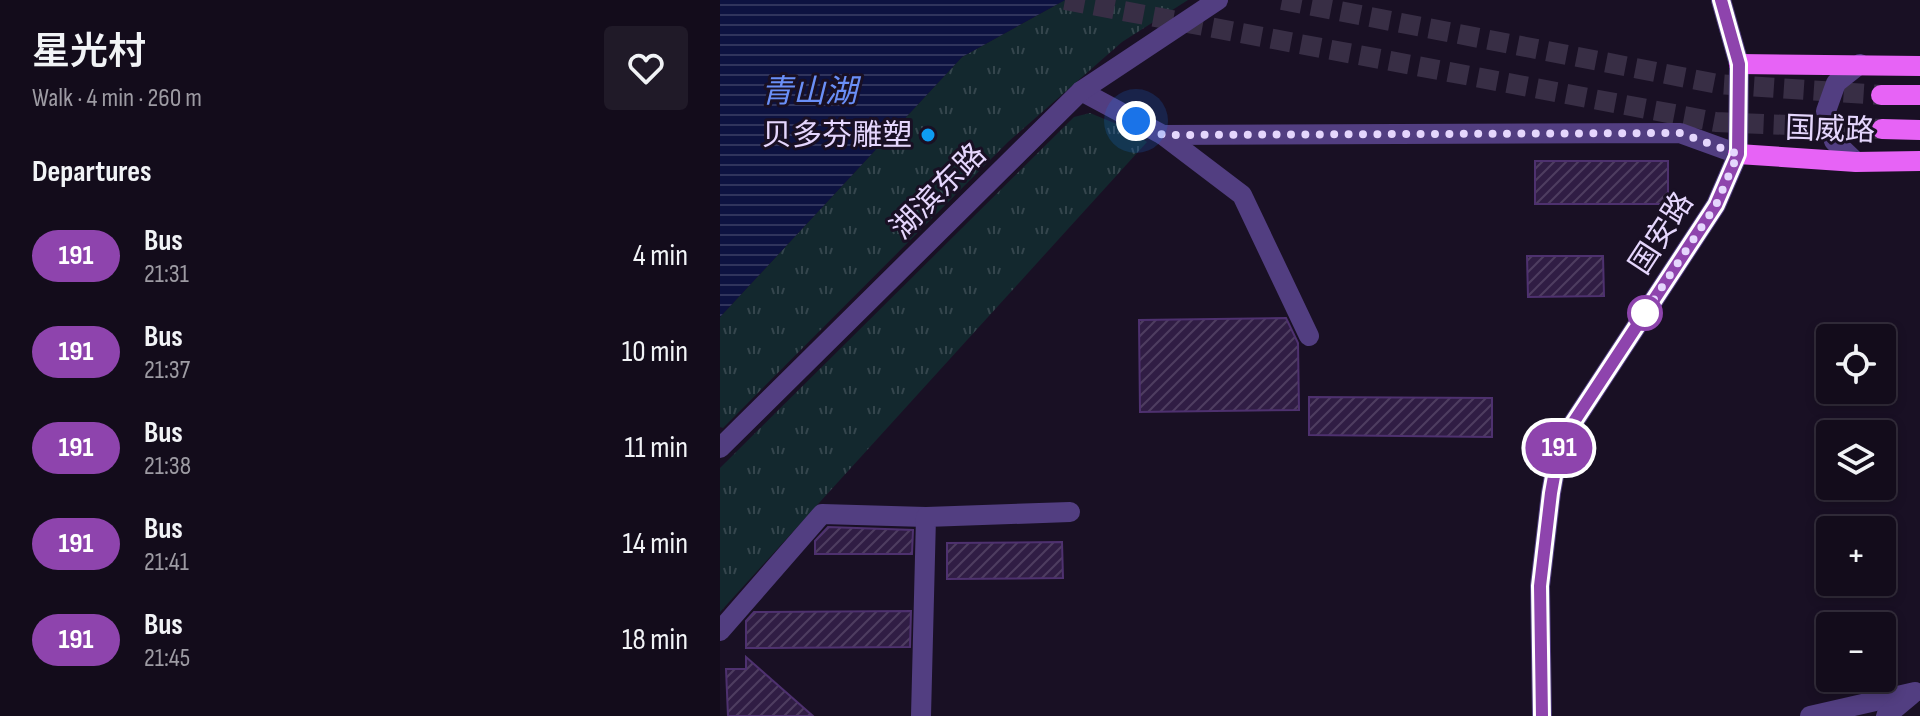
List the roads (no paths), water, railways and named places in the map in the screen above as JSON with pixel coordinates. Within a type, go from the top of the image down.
[{"type":"main road","points":[[1739,64],[1920,66]]},
{"type":"main road","name":"国威路","points":[[1881,95],[1920,95]]},
{"type":"main road","name":"国威路","points":[[1882,129],[1920,130]]},
{"type":"main road","name":"国威路","points":[[1738,154],[1856,162],[1920,161]]},
{"type":"street","name":"湖滨东路","points":[[720,448],[1081,91],[1218,0]]},
{"type":"street","name":"国安路","points":[[1542,716],[1540,586],[1560,443],[1716,205],[1738,154],[1739,64],[1721,0]]},
{"type":"street","points":[[1856,162],[1834,141],[1826,111],[1836,83],[1860,64]]},
{"type":"street","points":[[1081,91],[1163,135],[1242,195],[1309,336]]},
{"type":"street","points":[[1163,135],[1680,133],[1738,154]]},
{"type":"street","points":[[720,631],[822,514],[926,517],[1070,512]]},
{"type":"street","points":[[921,716],[926,517]]},
{"type":"street","points":[[1810,716],[1918,690]]},
{"type":"street","points":[[1886,716],[1918,690]]},
{"type":"water","name":"青山湖","points":[[720,0],[1065,0],[962,57],[720,317]]},
{"type":"tunnel","points":[[1065,0],[1716,122],[1882,129]]},
{"type":"tunnel","points":[[1282,0],[1718,84],[1881,95]]},
{"type":"place","name":"贝多芬雕塑","points":[[928,135]]}]
